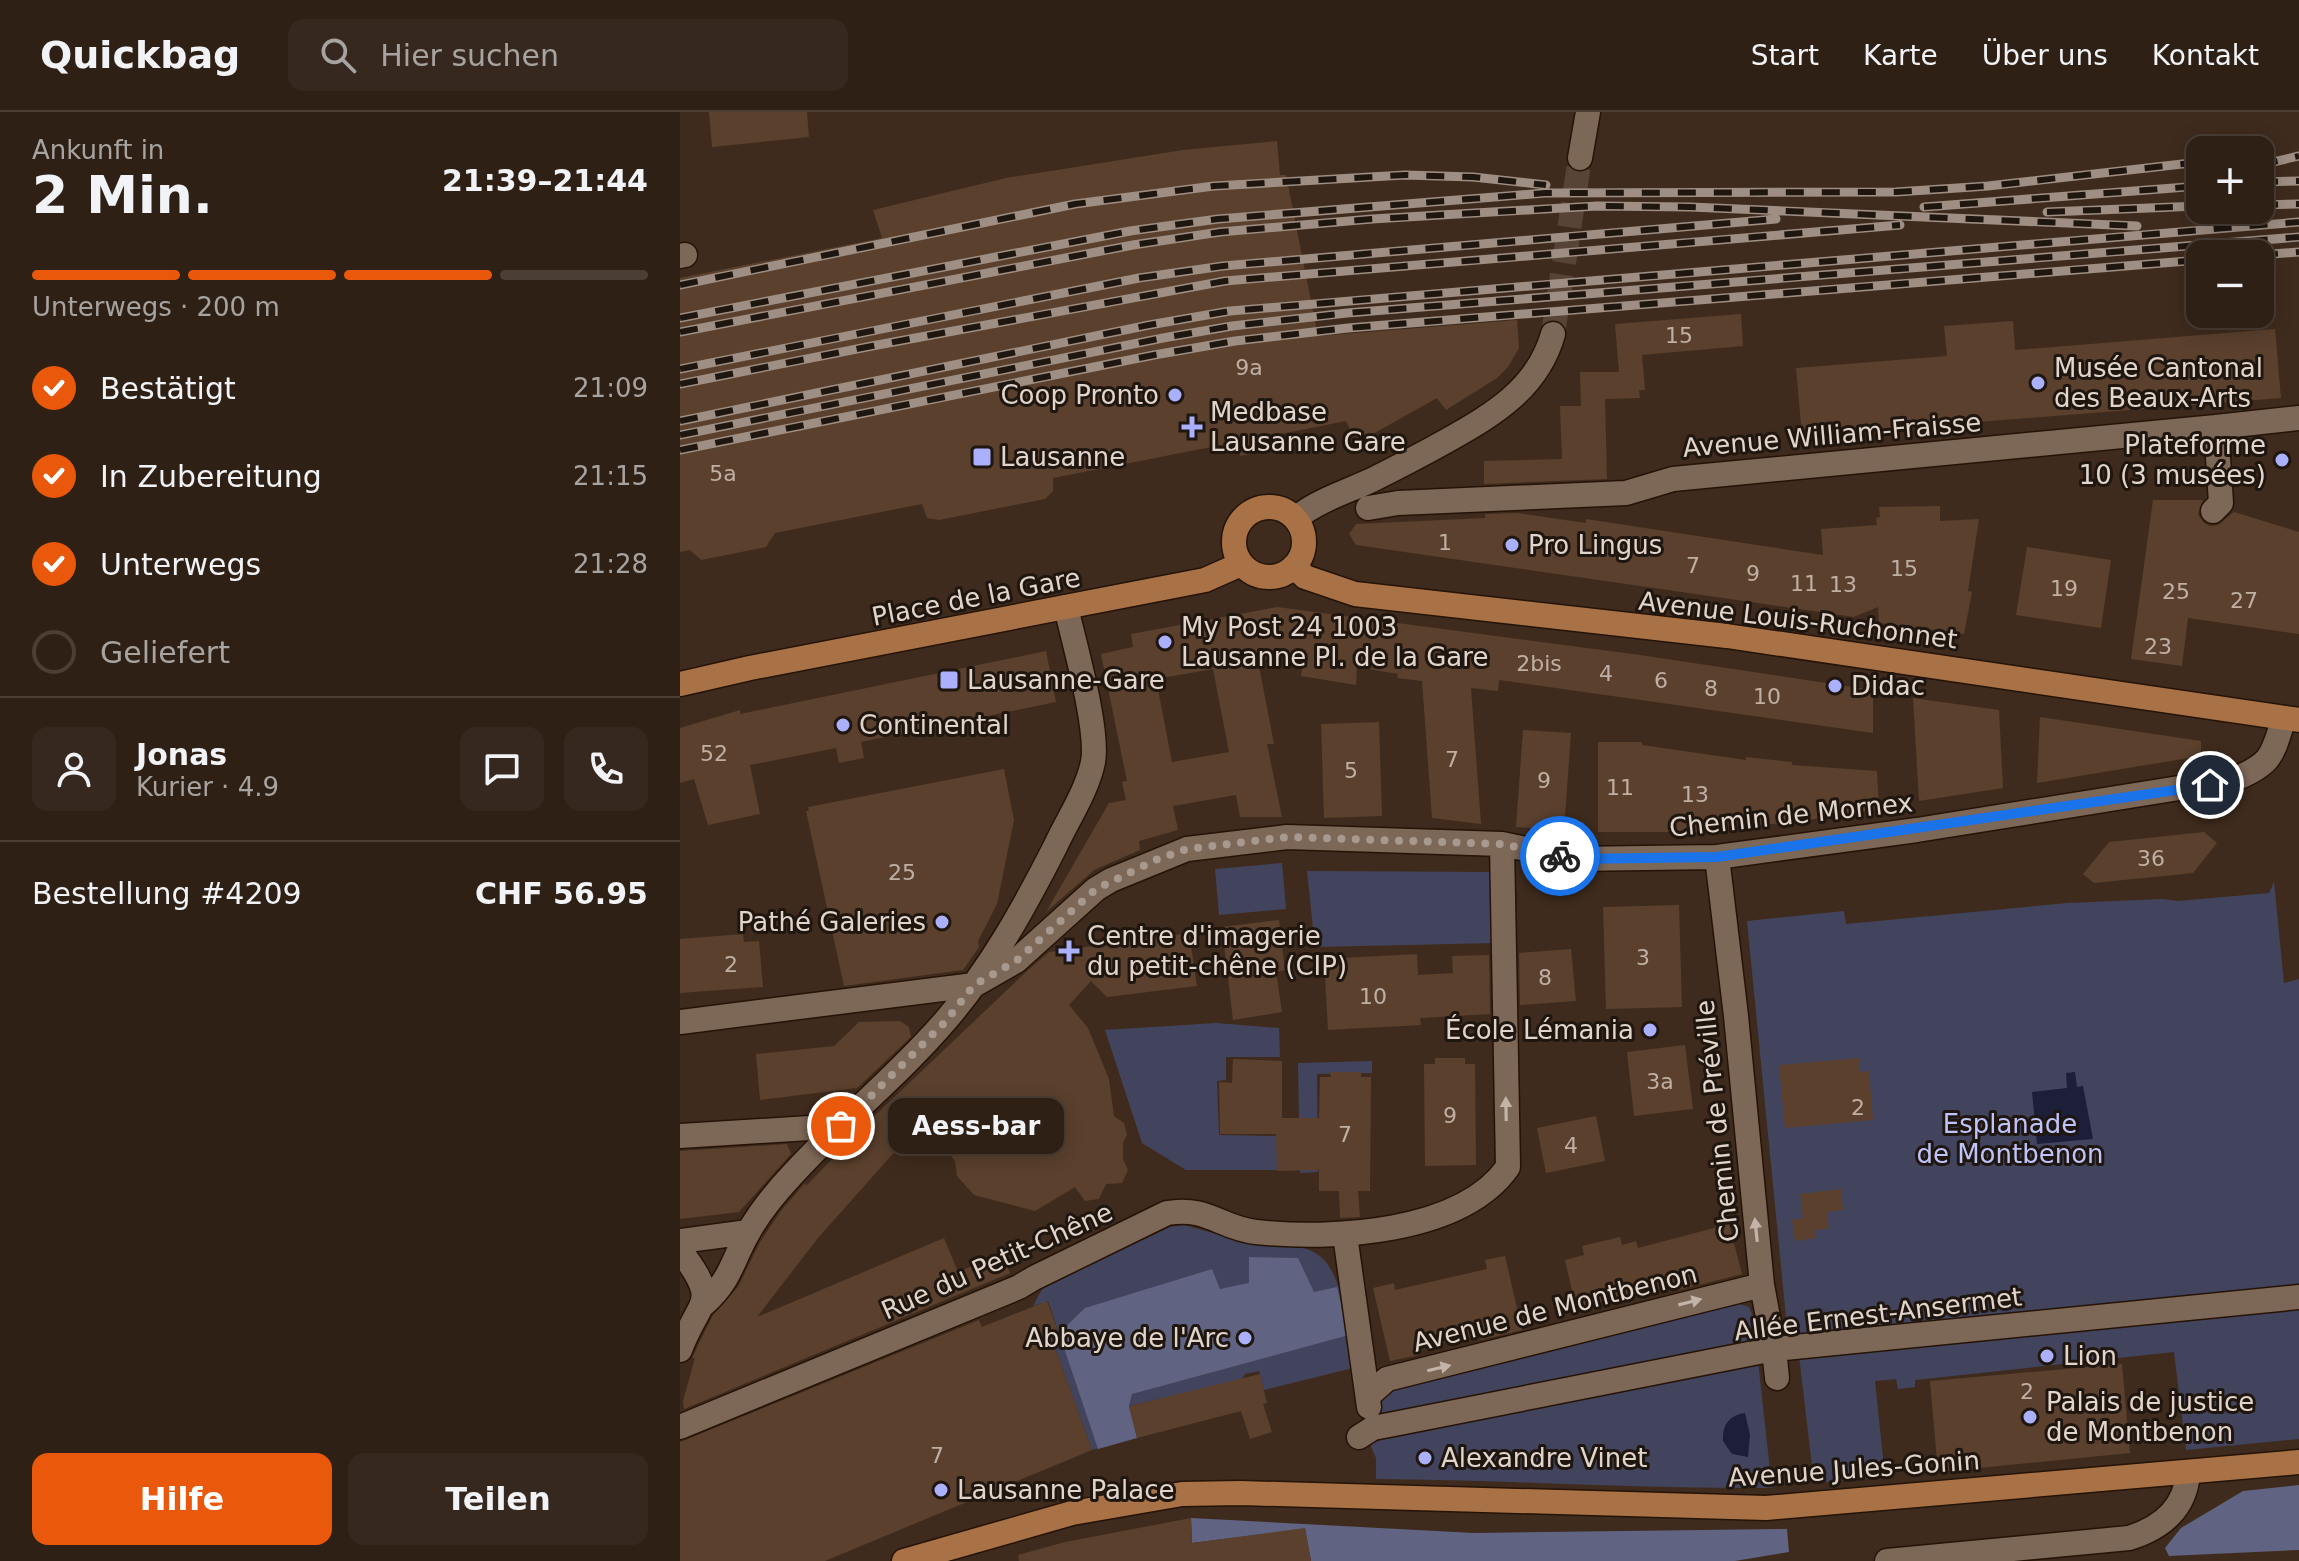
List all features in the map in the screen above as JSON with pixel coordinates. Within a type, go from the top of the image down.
[{"type":"main road","points":[[1272,506],[1296,518],[1304,537],[1301,558],[1294,566],[1273,577],[1261,576],[1241,564],[1234,538],[1246,515],[1272,506]]},
{"type":"main road","name":"Place de la Gare","points":[[680,684],[1205,580],[1241,564]]},
{"type":"main road","name":"Avenue Louis-Ruchonnet","points":[[1294,566],[1305,577],[1355,594],[1727,636],[2292,719]]},
{"type":"main road","name":"Avenue Jules-Gonin","points":[[904,1561],[1072,1513],[1165,1496],[1240,1493],[1766,1508],[2299,1462]]},
{"type":"street","points":[[1580,158],[1588,112]]},
{"type":"street","points":[[1296,518],[1326,499],[1373,479],[1486,418],[1525,386],[1548,351],[1553,334]]},
{"type":"street","name":"Avenue William-Fraisse","points":[[1368,508],[1398,503],[1626,493],[1673,479],[2299,418]]},
{"type":"street","points":[[2213,511],[2221,503],[2216,427]]},
{"type":"street","points":[[704,1304],[699,1265],[703,1257],[736,1234],[946,1021],[974,985],[1037,883],[1087,780],[1093,761],[1087,707],[1066,607]]},
{"type":"street","name":"Chemin de Mornex","points":[[974,985],[1016,961],[1096,889],[1158,859],[1187,849],[1287,837],[1502,844],[1573,859],[1717,857],[1917,830],[2235,779],[2266,763],[2292,719]]},
{"type":"street","name":"Rue du Petit-Chêne","points":[[680,1427],[1019,1287],[1167,1213],[1186,1210],[1207,1214],[1255,1232],[1345,1235],[1454,1211],[1497,1183],[1508,1167],[1502,844]]},
{"type":"street","name":"Chemin de Préville","points":[[1717,857],[1762,1285],[1777,1378]]},
{"type":"street","points":[[680,1022],[974,985]]},
{"type":"street","points":[[680,1136],[841,1126]]},
{"type":"street","points":[[680,1241],[736,1234]]},
{"type":"street","points":[[681,1345],[704,1304],[734,1267],[736,1234]]},
{"type":"street","points":[[1345,1235],[1368,1396]]},
{"type":"street","points":[[680,1250],[701,1278]]},
{"type":"street","name":"Avenue de Montbenon","points":[[1368,1396],[1387,1379],[1445,1367],[1570,1332],[1762,1285]]},
{"type":"street","name":"Allée Ernest-Ansermet","points":[[1368,1396],[1366,1433],[1774,1349],[2299,1297]]},
{"type":"street","points":[[1887,1561],[2129,1538],[2147,1532],[2167,1519],[2187,1487],[2188,1472]]},
{"type":"green space","points":[[1282,863],[1286,909],[1219,915],[1215,869]]},
{"type":"green space","points":[[1307,871],[1493,872],[1496,943],[1315,947]]},
{"type":"green space","name":"Esplanade de Montbenon","points":[[2274,882],[2284,983],[2299,979],[2299,1439],[2186,1450],[2174,1352],[1915,1380],[1915,1387],[1898,1389],[1896,1379],[1875,1381],[1885,1477],[1814,1483],[1796,1330],[1786,1317],[1747,921],[1844,911],[1846,924],[2067,903],[2178,901],[2269,893]]},
{"type":"green space","points":[[1216,1023],[1279,1028],[1280,1057],[1226,1057],[1226,1080],[1217,1081],[1219,1135],[1276,1136],[1289,1170],[1186,1170],[1142,1143],[1105,1030]]},
{"type":"green space","points":[[1372,1061],[1372,1073],[1317,1074],[1318,1172],[1300,1173],[1298,1063]]},
{"type":"green space","points":[[1184,1225],[1250,1242],[1305,1248],[1321,1257],[1336,1279],[1341,1294],[1353,1368],[1264,1390],[1259,1371],[1245,1374],[1242,1379],[1129,1406],[1137,1438],[1092,1450],[1051,1337],[1059,1333],[1048,1301],[1033,1306],[1043,1287],[1170,1227]]},
{"type":"green space","points":[[1736,1303],[1749,1307],[1753,1316],[1772,1488],[1376,1479],[1376,1458],[1370,1444],[1383,1439],[1381,1397],[1386,1390],[1545,1353]]},
{"type":"shaded area","points":[[2075,1072],[2077,1087],[2083,1086],[2093,1139],[2037,1144],[2032,1092],[2067,1088],[2066,1073]]},
{"type":"shaded area","points":[[1249,1257],[1298,1258],[1314,1292],[1337,1287],[1349,1335],[1132,1394],[1129,1406],[1137,1438],[1098,1449],[1059,1333],[1085,1308],[1212,1269],[1220,1289],[1249,1283]]},
{"type":"shaded area","points":[[1745,1413],[1750,1435],[1748,1457],[1732,1454],[1723,1441],[1728,1422]]},
{"type":"shaded area","points":[[2299,1485],[2299,1550],[2169,1556],[2165,1548],[2181,1528],[2243,1491]]},
{"type":"shaded area","points":[[1191,1518],[1474,1533],[1787,1529],[1789,1552],[1735,1561],[1311,1561],[1305,1529],[1192,1543]]},
{"type":"building","points":[[709,112],[807,112],[809,137],[712,147]]},
{"type":"building","points":[[1277,141],[1280,175],[1286,175],[1318,336],[1517,320],[1519,348],[1497,378],[1446,410],[1437,398],[1362,440],[1353,436],[1346,421],[1276,435],[1279,449],[1240,456],[1237,442],[1053,478],[1053,491],[1045,499],[939,520],[927,518],[922,504],[775,533],[766,547],[701,560],[690,550],[680,552],[680,278],[882,238],[873,210],[1006,178],[1183,150]]},
{"type":"building","points":[[1741,314],[1743,346],[1642,355],[1645,390],[1639,390],[1640,398],[1605,399],[1607,479],[1484,484],[1484,461],[1562,459],[1560,406],[1581,406],[1580,372],[1619,372],[1615,324]]},
{"type":"building","name":"Musée Cantonal des Beaux-Arts","points":[[2013,321],[2015,350],[2275,329],[2281,398],[1802,436],[1796,368],[1947,356],[1944,326]]},
{"type":"building","points":[[2153,500],[2203,500],[2198,514],[2210,526],[2218,525],[2234,512],[2299,532],[2299,634],[2188,618],[2182,666],[2131,659]]},
{"type":"building","points":[[1940,506],[1940,521],[1979,519],[1968,591],[1972,592],[1964,634],[1879,623],[1878,607],[1854,617],[1356,545],[1349,534],[1356,524],[1485,518],[1485,514],[1518,513],[1586,523],[1586,519],[1823,555],[1821,529],[1877,525],[1879,507]]},
{"type":"building","points":[[2027,547],[2111,560],[2101,628],[2016,615]]},
{"type":"building","points":[[1277,607],[1640,655],[1873,690],[1873,733],[1499,680],[1498,691],[1471,688],[1481,824],[1432,818],[1422,681],[1357,667],[1356,685],[1301,676],[1303,659],[1281,656],[1258,661],[1274,744],[1267,744],[1282,817],[1240,817],[1236,795],[1173,806],[1178,830],[1139,841],[1140,850],[1094,870],[1046,912],[1109,803],[1126,800],[1122,782],[1127,781],[1101,654],[1133,647],[1131,634]],"holes":[[[1213,669],[1229,752],[1172,762],[1156,679]]]},
{"type":"building","points":[[1046,651],[1056,702],[861,742],[864,758],[839,763],[836,748],[750,765],[760,814],[708,825],[694,779],[680,783],[680,728],[740,710],[740,714]]},
{"type":"building","points":[[1913,698],[1999,710],[2003,788],[1919,801]]},
{"type":"building","points":[[2040,717],[2201,741],[2201,756],[2037,783]]},
{"type":"building","points":[[1379,722],[1382,816],[1324,818],[1321,724]]},
{"type":"building","points":[[1523,730],[1571,733],[1564,830],[1516,827]]},
{"type":"building","points":[[1598,742],[1642,742],[1642,745],[1746,760],[1746,757],[1792,762],[1792,765],[1877,771],[1879,809],[1788,823],[1717,827],[1716,831],[1671,834],[1598,832]]},
{"type":"building","points":[[1004,769],[1014,820],[997,904],[978,941],[979,947],[963,970],[844,986],[806,811],[809,811],[808,807]]},
{"type":"building","points":[[2204,832],[2217,843],[2193,873],[2094,883],[2083,874],[2109,842]]},
{"type":"building","points":[[1679,905],[1682,1007],[1606,1009],[1603,907]]},
{"type":"building","points":[[1279,920],[1285,970],[1276,972],[1282,1012],[1233,1020],[1222,927]]},
{"type":"building","points":[[1189,933],[1197,986],[1107,997],[1091,981],[1069,1005],[1088,1028],[1109,1079],[1114,1116],[1124,1123],[1127,1135],[1123,1143],[1123,1159],[1128,1170],[1122,1183],[1106,1184],[1099,1199],[1085,1201],[1075,1187],[1035,1211],[974,1195],[957,1176],[955,1161],[922,1121],[818,1238],[757,1317],[944,1238],[958,1272],[1002,1253],[1010,1273],[684,1409],[683,1401],[695,1358],[692,1358],[701,1339],[713,1315],[738,1287],[760,1242],[780,1212],[805,1183],[806,1186],[866,1124],[1026,972],[1049,952]]},
{"type":"building","points":[[743,934],[744,942],[759,941],[763,987],[680,993],[680,939]]},
{"type":"building","points":[[1571,949],[1576,1001],[1520,1005],[1519,953]]},
{"type":"building","points":[[1417,954],[1418,975],[1453,973],[1452,956],[1489,955],[1490,1014],[1420,1018],[1421,1025],[1328,1030],[1324,959]]},
{"type":"building","points":[[900,1021],[909,1027],[911,1037],[857,1088],[760,1100],[756,1054],[834,1046],[859,1022]]},
{"type":"building","points":[[1685,1045],[1693,1109],[1634,1116],[1627,1052]]},
{"type":"building","points":[[1435,1058],[1465,1058],[1465,1064],[1475,1064],[1476,1165],[1425,1166],[1424,1064],[1435,1064]]},
{"type":"building","points":[[1859,1058],[1860,1072],[1869,1071],[1873,1120],[1785,1128],[1779,1065]]},
{"type":"building","points":[[1233,1059],[1282,1061],[1282,1118],[1319,1118],[1320,1077],[1331,1077],[1330,1072],[1361,1072],[1361,1077],[1371,1077],[1370,1191],[1358,1191],[1360,1217],[1340,1218],[1339,1191],[1319,1191],[1319,1170],[1277,1171],[1276,1134],[1220,1134],[1219,1082],[1232,1083]]},
{"type":"building","points":[[1596,1116],[1605,1161],[1546,1173],[1537,1128]]},
{"type":"building","points":[[787,1144],[791,1154],[739,1212],[680,1219],[680,1151]]},
{"type":"building","points":[[1841,1189],[1843,1210],[1827,1212],[1829,1228],[1815,1230],[1816,1238],[1795,1241],[1792,1220],[1803,1218],[1800,1194]]},
{"type":"building","points":[[1729,1224],[1742,1274],[1679,1290],[1677,1285],[1576,1308],[1565,1260],[1584,1255],[1582,1246],[1620,1237],[1622,1245],[1636,1241],[1638,1248]]},
{"type":"building","points":[[1505,1256],[1522,1330],[1481,1340],[1480,1335],[1418,1349],[1419,1355],[1390,1361],[1373,1288],[1394,1283],[1395,1290],[1487,1269],[1485,1260]]},
{"type":"building","points":[[1047,1301],[1059,1333],[1051,1337],[1092,1450],[825,1561],[680,1561],[680,1442],[979,1320],[982,1327]]},
{"type":"building","name":"Palais de justice de Montbenon","points":[[2122,1364],[2130,1453],[1938,1472],[1930,1381]]},
{"type":"building","points":[[1260,1374],[1267,1403],[1263,1404],[1272,1432],[1250,1439],[1241,1411],[1137,1438],[1129,1406]]},
{"type":"building","points":[[1191,1518],[1192,1543],[1305,1528],[1311,1561],[1019,1561],[1018,1555],[1065,1542]]},
{"type":"tunnel","points":[[1553,334],[1580,158]]},
{"type":"railway","points":[[2274,162],[2299,156]]},
{"type":"railway","points":[[680,318],[1130,231],[1218,219],[1545,193],[1896,192],[1988,186],[2186,164]]},
{"type":"railway","points":[[680,285],[1075,204],[1214,186],[1405,175],[1473,177],[1546,185]]},
{"type":"railway","points":[[2274,182],[2299,181]]},
{"type":"railway","points":[[1924,207],[2186,187]]},
{"type":"railway","points":[[2274,205],[2299,204]]},
{"type":"railway","points":[[680,332],[1133,245],[1220,232],[1372,219],[1597,206],[1690,207],[2137,226]]},
{"type":"railway","points":[[2047,212],[2186,207]]},
{"type":"railway","points":[[680,369],[1139,278],[1223,266],[1776,219]]},
{"type":"railway","points":[[680,421],[1230,311],[2299,222]]},
{"type":"railway","points":[[680,384],[1225,281],[1900,225]]},
{"type":"railway","points":[[680,435],[1232,326],[1347,313],[2299,237]]},
{"type":"railway","points":[[2274,254],[2299,252]]},
{"type":"railway","points":[[680,450],[1235,341],[1348,328],[2186,261]]},
{"type":"way so far","points":[[841,1126],[946,1021],[974,985],[1016,961],[1096,889],[1158,859],[1187,849],[1287,837],[1502,844],[1560,856]]},
{"type":"place","name":"Musée Cantonal des Beaux-Arts","points":[[2038,383]]},
{"type":"place","name":"Coop Pronto","points":[[1175,395]]},
{"type":"place","name":"Medbase Lausanne Gare","points":[[1192,427]]},
{"type":"place","name":"Lausanne","points":[[982,457]]},
{"type":"place","name":"Plateforme 10 (3 musées)","points":[[2282,460]]},
{"type":"place","name":"Pro Lingus","points":[[1512,545]]},
{"type":"place","name":"My Post 24 1003 Lausanne Pl. de la Gare","points":[[1165,642]]},
{"type":"place","name":"Lausanne-Gare","points":[[949,680]]},
{"type":"place","name":"Didac","points":[[1835,686]]},
{"type":"place","name":"Continental","points":[[843,725]]},
{"type":"place","name":"Pathé Galeries","points":[[942,922]]},
{"type":"place","name":"Centre d'imagerie du petit-chêne (CIP)","points":[[1069,951]]},
{"type":"place","name":"École Lémania","points":[[1650,1030]]},
{"type":"place","name":"Aess-bar","points":[[841,1126]]},
{"type":"place","name":"Abbaye de l'Arc","points":[[1245,1338]]},
{"type":"place","name":"Lion","points":[[2047,1356]]},
{"type":"place","name":"Palais de justice de Montbenon","points":[[2030,1417]]},
{"type":"place","name":"Alexandre Vinet","points":[[1425,1458]]},
{"type":"place","name":"Lausanne Palace","points":[[941,1490]]},
{"type":"route","points":[[1560,856],[1573,859],[1717,857],[2210,785]]}]
